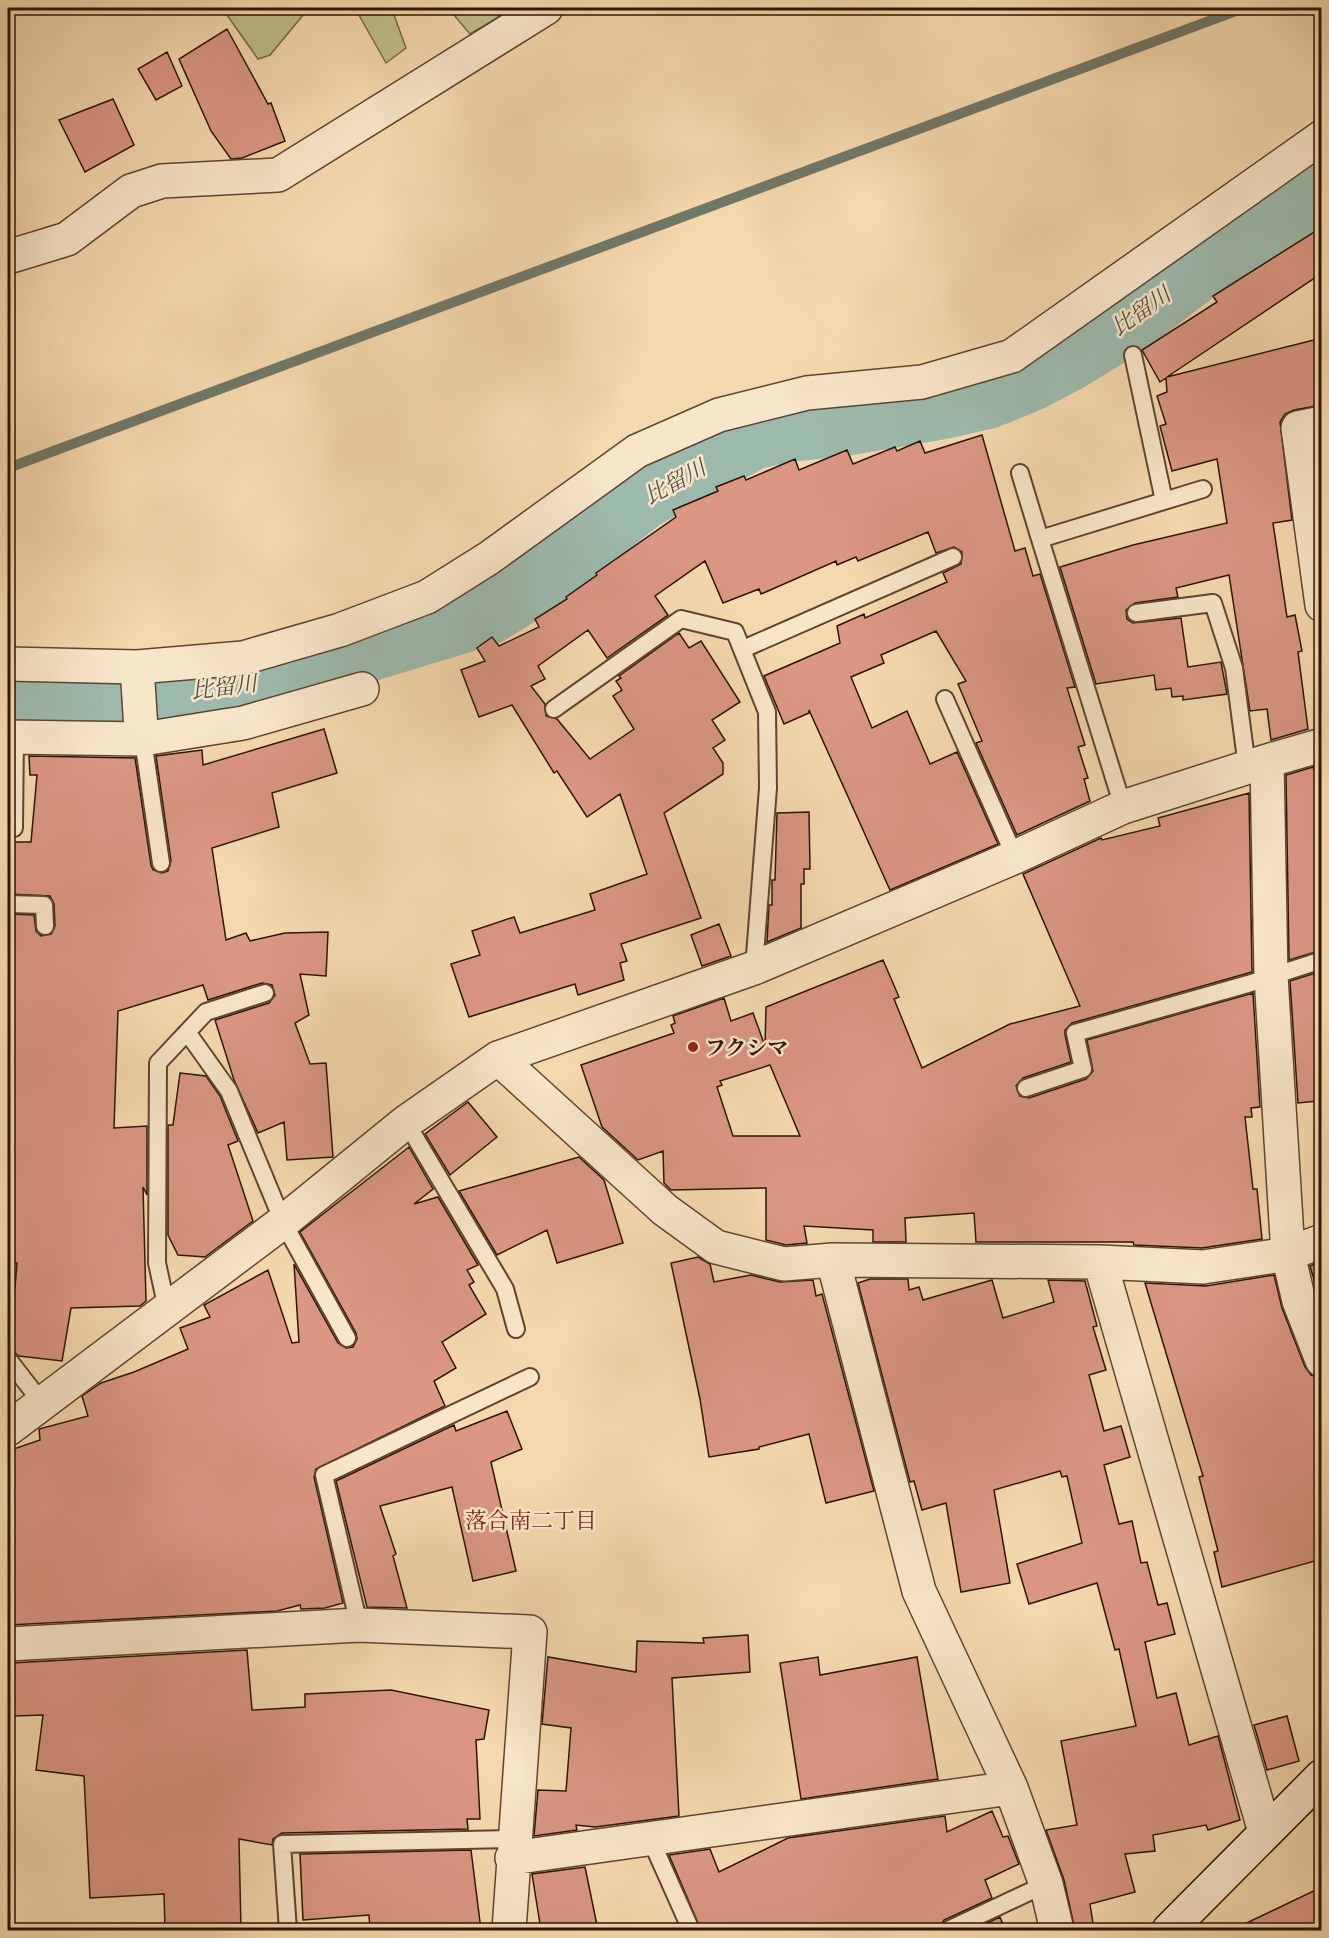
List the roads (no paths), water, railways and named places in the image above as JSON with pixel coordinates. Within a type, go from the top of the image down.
[{"type":"street","points":[[8,257],[67,239],[131,191],[162,181],[278,175],[546,8]]},
{"type":"street","points":[[8,664],[138,673],[243,658],[340,630],[427,597],[489,558],[637,451],[719,415],[807,393],[922,382],[1012,356],[1322,137]]},
{"type":"street","points":[[1322,423],[1298,428],[1317,542],[1322,605]]},
{"type":"street","points":[[138,673],[142,734]]},
{"type":"street","points":[[11,737],[142,734],[243,723],[362,689]]},
{"type":"street","points":[[8,1429],[283,1222],[406,1122],[498,1058],[754,968],[1015,857],[1123,807],[1322,745]]},
{"type":"street","points":[[1257,764],[1288,1254],[1299,1301],[1322,1360]]},
{"type":"street","points":[[498,1058],[666,1210],[716,1247],[784,1264],[833,1260],[1100,1262],[1203,1267],[1288,1254],[1322,1241]]},
{"type":"street","points":[[833,1260],[919,1591],[1011,1788],[1046,1884],[1057,1930]]},
{"type":"street","points":[[1100,1262],[1265,1832]]},
{"type":"street","points":[[8,1644],[359,1625],[530,1632],[508,1930]]},
{"type":"street","points":[[1169,1930],[1322,1776]]},
{"type":"street","points":[[513,1849],[650,1838],[1011,1788]]},
{"type":"lane","points":[[1132,356],[1164,501]]},
{"type":"lane","points":[[1020,473],[1123,807]]},
{"type":"lane","points":[[1040,538],[1203,489]]},
{"type":"lane","points":[[743,649],[953,557]]},
{"type":"lane","points":[[1136,613],[1213,603],[1234,668],[1257,764]]},
{"type":"lane","points":[[554,709],[681,620],[735,632],[767,712],[768,788],[754,968]]},
{"type":"lane","points":[[945,699],[1015,857]]},
{"type":"lane","points":[[142,734],[161,863]]},
{"type":"lane","points":[[11,737],[14,828]]},
{"type":"lane","points":[[8,904],[44,905],[45,926]]},
{"type":"lane","points":[[1026,1088],[1083,1069],[1075,1033],[1322,960]]},
{"type":"lane","points":[[167,1309],[157,1263],[158,1063],[206,1012],[265,993]]},
{"type":"lane","points":[[187,1032],[229,1090],[283,1222],[347,1338]]},
{"type":"lane","points":[[406,1122],[505,1289],[516,1329]]},
{"type":"lane","points":[[8,1359],[42,1403]]},
{"type":"lane","points":[[359,1625],[324,1475],[530,1377]]},
{"type":"lane","points":[[650,1838],[691,1930]]},
{"type":"lane","points":[[288,1930],[282,1844],[513,1849]]},
{"type":"lane","points":[[948,1930],[1046,1884]]},
{"type":"waterway","points":[[8,468],[1244,8]]},
{"type":"waterway","name":"比留川","points":[[8,697],[71,696],[106,700],[161,697],[254,685],[487,614],[533,586],[643,498],[753,438],[941,408],[989,397],[1030,380],[1070,359],[1127,324],[1213,258],[1322,191]]},
{"type":"place","name":"フクシマ","points":[[693,1047]]},
{"type":"district","name":"落合南二丁目","points":[[531,1520]]}]
